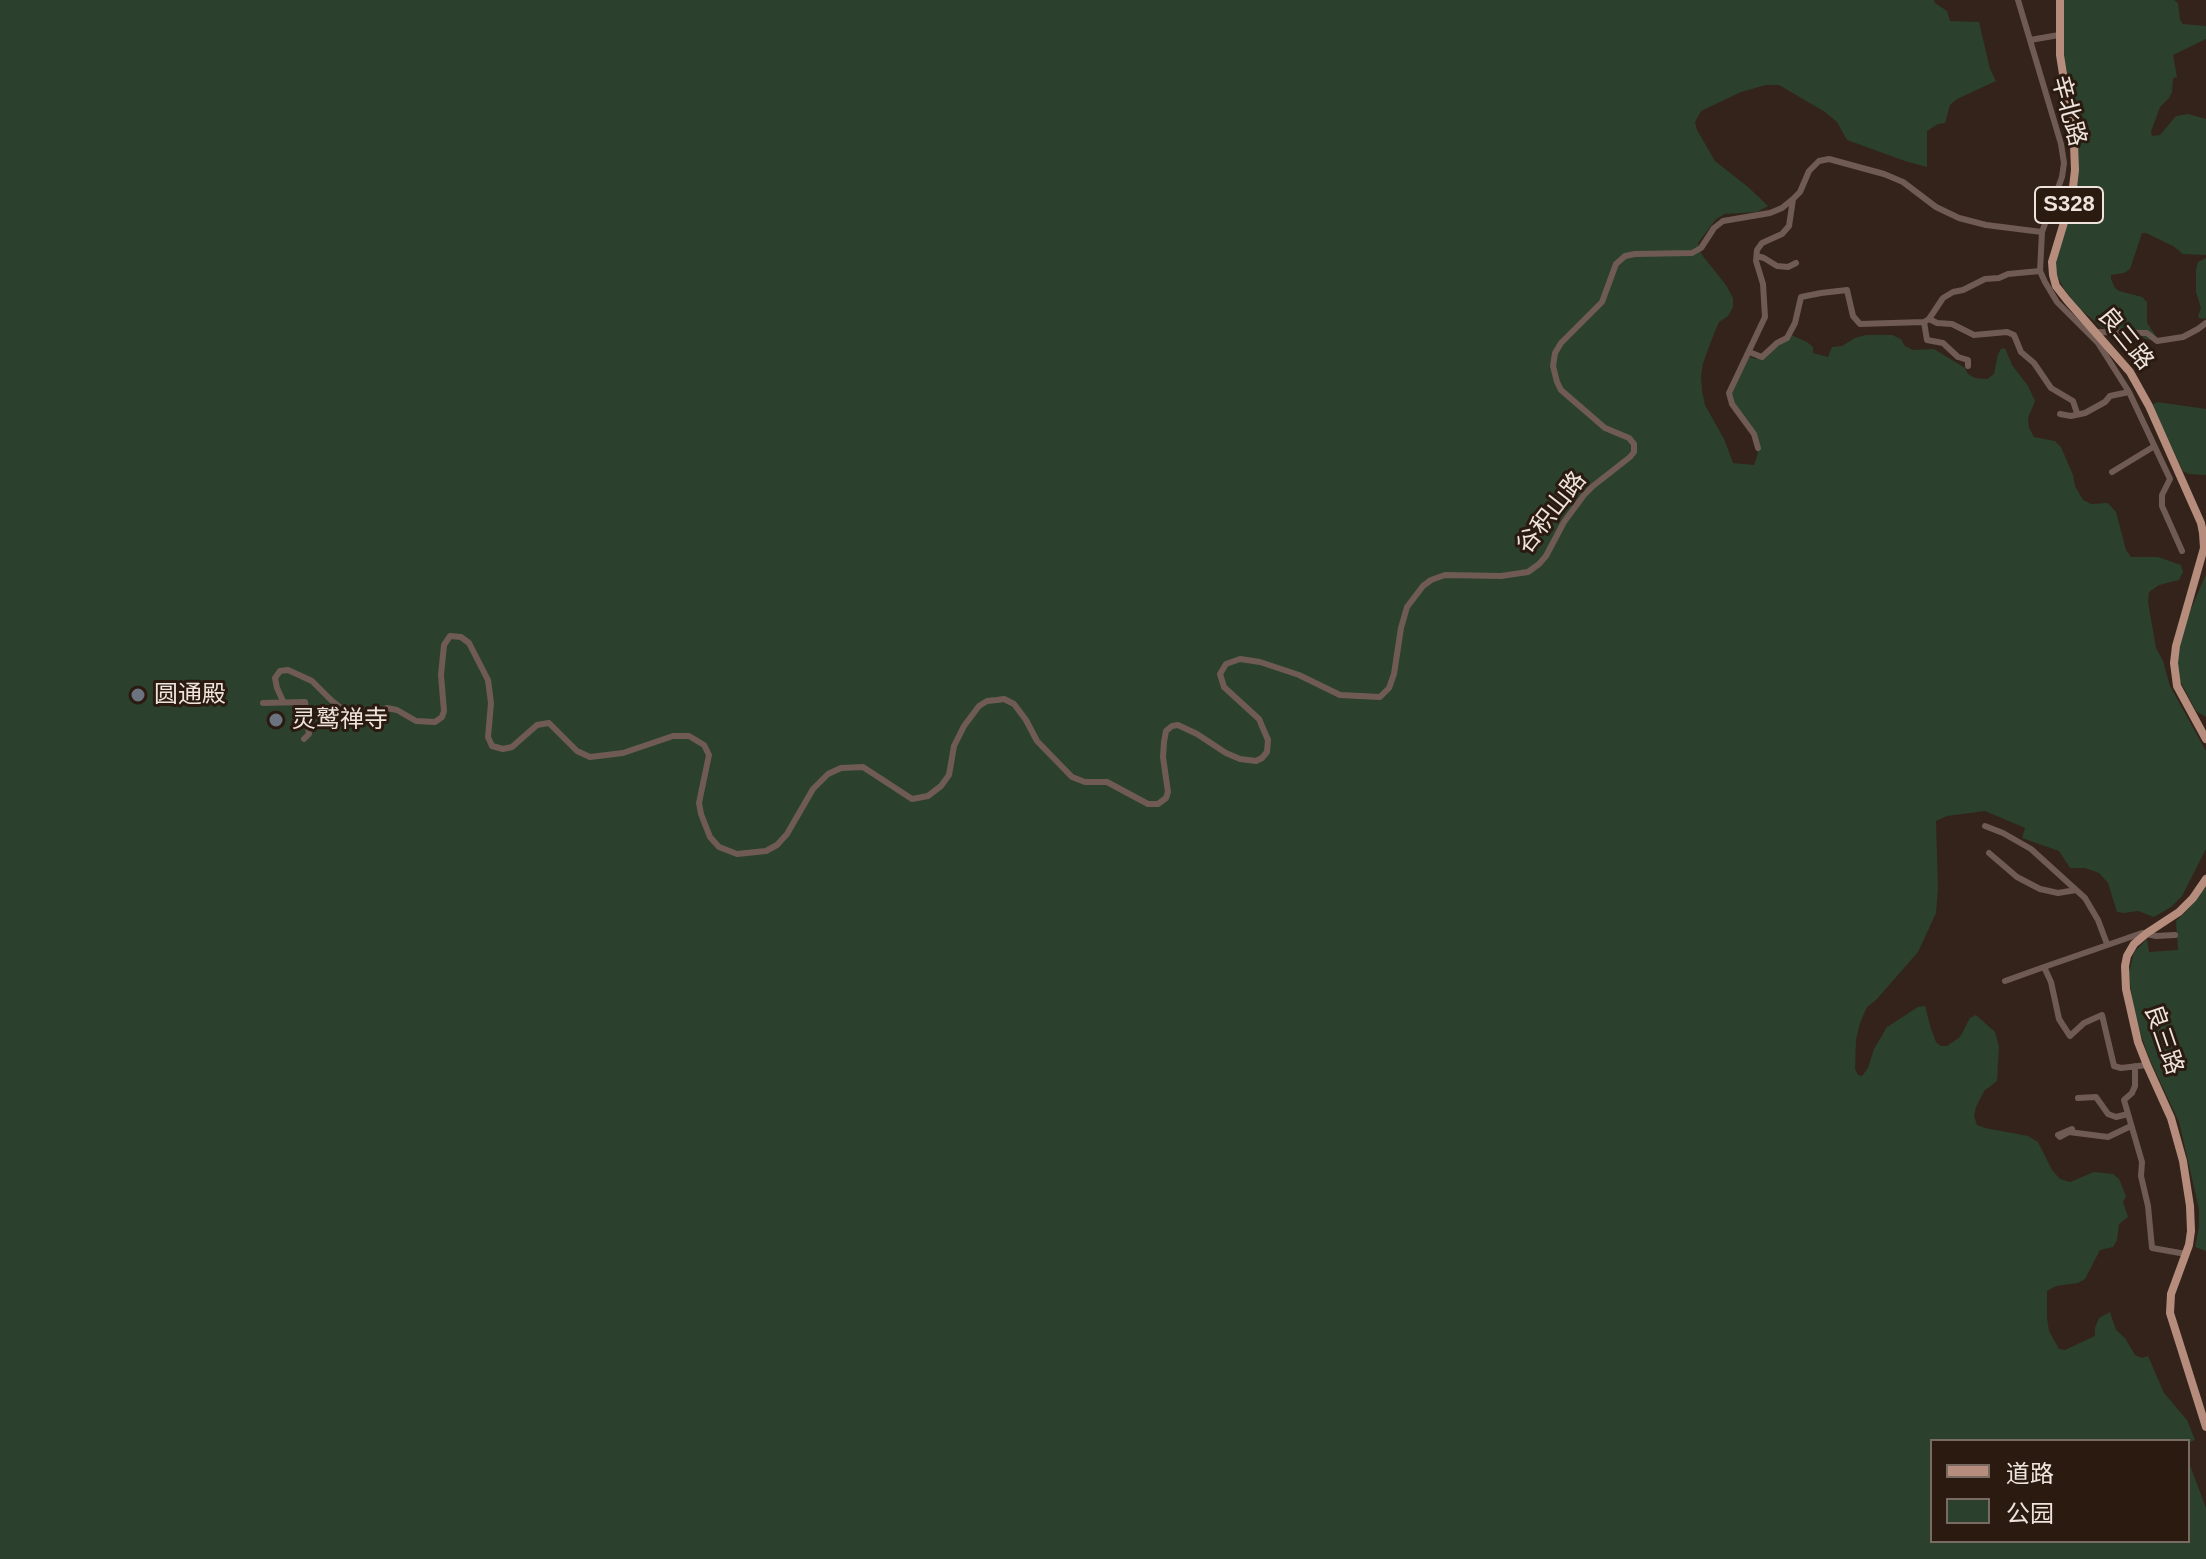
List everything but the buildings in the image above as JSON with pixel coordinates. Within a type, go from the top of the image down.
[{"type":"main road","name":"良三路","points":[[2060,0],[2059,35],[2075,170],[2072,196],[2051,267],[2059,290],[2123,362],[2139,387],[2203,533],[2202,557],[2176,646],[2174,663],[2177,686],[2206,739]]},
{"type":"main road","name":"良三路","points":[[2206,879],[2179,912],[2147,933],[2130,950],[2125,966],[2131,1015],[2147,1065],[2171,1118],[2183,1161],[2191,1231],[2171,1294],[2170,1313],[2206,1427]]},
{"type":"street","name":"辛北路","points":[[2018,0],[2064,163],[2042,232],[2040,271]]},
{"type":"street","points":[[2030,40],[2059,35]]},
{"type":"street","points":[[1758,448],[1754,434],[1732,404],[1729,393],[1765,317],[1757,250],[1762,243],[1782,234],[1789,226],[1793,199],[1819,161],[1829,159],[1903,182],[1936,207],[1959,218],[1986,225],[2042,232]]},
{"type":"street","name":"谷积山路","points":[[283,701],[275,678],[285,670],[312,681],[331,700],[355,716],[367,716],[387,708],[416,721],[435,722],[442,717],[444,708],[441,675],[444,645],[450,636],[461,637],[469,643],[487,677],[491,703],[488,737],[492,746],[503,749],[512,747],[537,725],[545,723],[555,727],[577,751],[594,758],[623,753],[673,736],[689,736],[704,745],[709,755],[699,803],[710,837],[719,847],[737,854],[766,851],[777,845],[787,834],[813,789],[828,774],[841,768],[863,767],[912,799],[928,796],[949,775],[954,746],[964,726],[979,706],[987,701],[1004,699],[1014,704],[1037,741],[1072,777],[1085,782],[1107,782],[1148,804],[1158,804],[1168,792],[1163,757],[1166,731],[1172,726],[1178,725],[1197,734],[1240,759],[1256,761],[1267,752],[1268,740],[1259,719],[1224,687],[1220,674],[1226,664],[1245,659],[1260,662],[1299,675],[1340,695],[1380,697],[1389,688],[1394,674],[1407,607],[1423,586],[1445,575],[1501,576],[1528,572],[1539,564],[1584,495],[1634,452],[1632,441],[1605,428],[1561,390],[1553,366],[1561,343],[1602,302],[1618,261],[1635,254],[1692,253],[1701,248],[1723,221],[1770,213],[1793,199]]},
{"type":"street","points":[[1757,256],[1777,266],[1788,267],[1796,263]]},
{"type":"street","points":[[1968,366],[1968,360],[1958,357],[1943,343],[1927,340],[1926,320],[1943,298],[1953,292],[1985,279],[2040,271],[2057,302],[2098,343],[2129,392],[2170,479],[2162,495],[2162,506],[2182,551]]},
{"type":"street","points":[[1749,352],[1762,357],[1787,338],[1795,323],[1801,297],[1847,290],[1853,316],[1860,324],[1926,320],[1952,324],[1974,335],[2007,332],[2014,335],[2021,352],[2034,363],[2051,388],[2073,401],[2077,413]]},
{"type":"street","points":[[2096,332],[2147,333],[2157,341],[2183,337],[2206,323]]},
{"type":"street","points":[[2060,414],[2071,416],[2095,408],[2110,396],[2129,392]]},
{"type":"street","points":[[2112,472],[2153,447]]},
{"type":"street","points":[[263,703],[305,702],[309,734],[304,739]]},
{"type":"street","points":[[1985,826],[2031,849],[2085,898],[2107,944]]},
{"type":"street","points":[[1989,853],[2017,877],[2040,889],[2058,893],[2076,890]]},
{"type":"street","points":[[2005,981],[2147,933],[2175,935]]},
{"type":"street","points":[[2044,967],[2051,982],[2059,1019],[2070,1036],[2084,1023],[2102,1015],[2114,1066],[2147,1065]]},
{"type":"street","points":[[2135,1066],[2135,1086],[2124,1100],[2142,1162],[2141,1176],[2152,1248],[2186,1254]]},
{"type":"street","points":[[2078,1098],[2096,1097],[2108,1114],[2116,1117],[2128,1114]]},
{"type":"street","points":[[2072,1129],[2058,1135],[2060,1137],[2069,1132],[2108,1137],[2131,1126]]},
{"type":"green space","points":[[0,0],[1934,0],[1947,11],[1950,21],[1979,22],[1990,69],[1996,81],[1957,99],[1950,105],[1945,123],[1927,131],[1927,167],[1847,140],[1837,122],[1825,112],[1779,85],[1741,92],[1701,111],[1695,122],[1697,130],[1715,161],[1768,206],[1757,212],[1725,214],[1716,219],[1698,243],[1702,255],[1733,298],[1733,307],[1728,316],[1719,322],[1703,363],[1702,391],[1705,405],[1733,463],[1754,465],[1758,453],[1755,442],[1731,396],[1747,356],[1756,359],[1784,342],[1789,334],[1807,342],[1813,347],[1813,353],[1828,357],[1832,347],[1842,346],[1855,338],[1892,335],[1913,350],[1934,349],[1975,378],[1987,379],[1994,374],[1998,354],[2005,348],[2035,401],[2028,418],[2029,428],[2034,437],[2055,441],[2061,447],[2083,500],[2091,504],[2108,503],[2116,512],[2126,550],[2131,557],[2158,557],[2181,565],[2183,572],[2179,580],[2159,585],[2149,592],[2148,602],[2156,648],[2170,686],[2206,751],[2206,849],[2182,896],[2154,917],[2138,911],[2117,912],[2108,883],[2099,873],[2085,868],[2070,868],[2059,851],[2022,838],[2025,828],[1985,811],[1947,816],[1936,821],[1936,913],[1918,952],[1867,1007],[1856,1040],[1855,1069],[1862,1076],[1887,1027],[1918,1007],[1925,1006],[1936,1042],[1941,1046],[1947,1046],[1960,1037],[1970,1018],[1976,1015],[1995,1032],[1999,1047],[1997,1081],[1984,1091],[1976,1107],[1974,1116],[1977,1125],[2028,1136],[2038,1142],[2060,1179],[2070,1182],[2094,1172],[2113,1174],[2119,1179],[2126,1196],[2123,1202],[2128,1217],[2119,1224],[2113,1247],[2100,1250],[2085,1279],[2047,1291],[2049,1331],[2059,1349],[2065,1350],[2095,1336],[2099,1318],[2110,1312],[2116,1330],[2135,1355],[2142,1358],[2148,1356],[2164,1393],[2187,1420],[2195,1440],[1930,1439],[1930,1543],[2190,1543],[2190,1465],[2206,1508],[2206,1559],[0,1559]]},
{"type":"green space","points":[[2063,0],[2174,0],[2178,3],[2183,24],[2206,26],[2206,39],[2173,55],[2177,77],[2173,78],[2172,92],[2160,107],[2151,132],[2152,136],[2160,135],[2176,116],[2188,114],[2206,119],[2206,255],[2183,254],[2173,246],[2142,233],[2130,269],[2111,275],[2119,291],[2142,297],[2147,302],[2147,323],[2156,336],[2151,340],[2142,336],[2122,339],[2100,326],[2080,309],[2057,275],[2058,252],[2077,177],[2062,52]]},
{"type":"green space","points":[[2206,258],[2204,319],[2198,316],[2201,308],[2196,292],[2196,270],[2198,262]]},
{"type":"green space","points":[[2157,402],[2206,409],[2206,475],[2183,471],[2152,405]]},
{"type":"green space","points":[[2206,574],[2206,717],[2196,711],[2179,679],[2176,662],[2182,630]]},
{"type":"green space","points":[[2206,882],[2206,1251],[2195,1247],[2199,1209],[2179,1122],[2149,1058],[2138,1026],[2129,973],[2134,952],[2147,939],[2149,952],[2178,950],[2176,921]]},
{"type":"place","name":"圆通殿","points":[[138,695]]},
{"type":"place","name":"灵鹫禅寺","points":[[276,720]]}]
